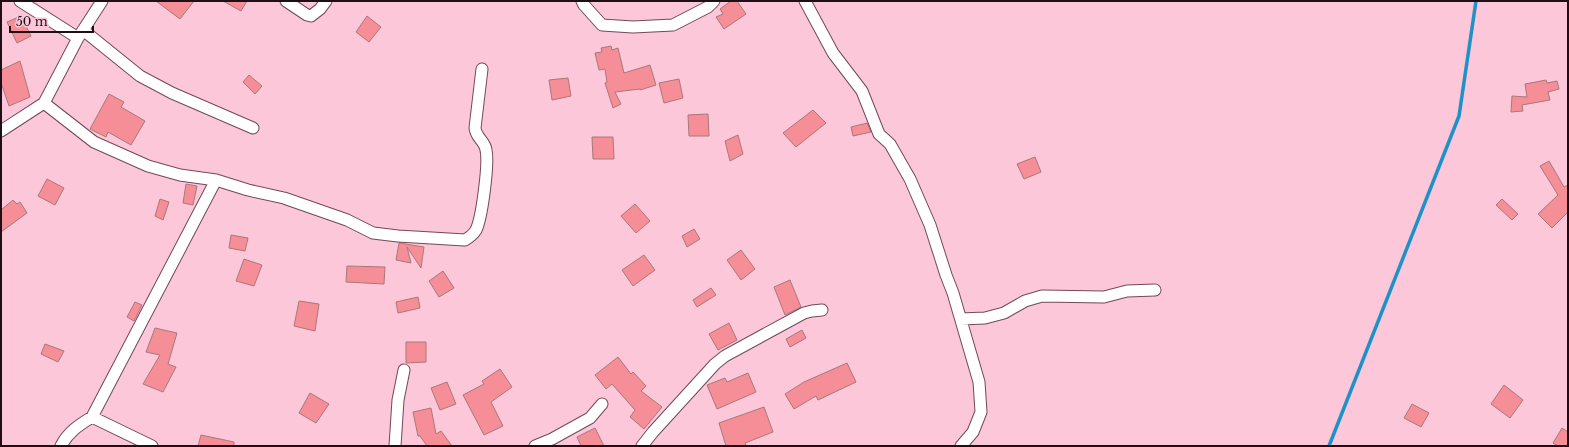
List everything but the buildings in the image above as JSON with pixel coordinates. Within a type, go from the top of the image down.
[{"type":"street","points":[[20,1],[81,34],[140,76],[172,93],[253,128]]},
{"type":"street","points":[[1,131],[44,103],[81,34],[102,1]]},
{"type":"street","points":[[286,1],[307,15],[311,16],[320,10],[326,1]]},
{"type":"street","points":[[582,1],[602,25],[633,27],[673,25],[708,7],[714,1]]},
{"type":"street","points":[[805,1],[833,53],[862,90],[879,134],[890,144],[910,179],[930,224],[953,293],[979,382],[981,412],[973,432],[961,446]]},
{"type":"street","points":[[44,103],[94,142],[148,166],[180,176],[216,180],[248,190],[284,198],[347,220],[373,233],[465,240],[472,236],[482,213],[487,152],[483,142],[477,136],[475,128],[482,69]]},
{"type":"street","points":[[61,446],[68,434],[77,426],[92,417],[216,180]]},
{"type":"street","points":[[961,319],[985,318],[1004,313],[1025,301],[1042,296],[1104,297],[1127,291],[1155,290]]},
{"type":"street","points":[[642,446],[652,432],[724,356],[804,313],[822,310]]},
{"type":"street","points":[[395,446],[398,400],[404,370]]},
{"type":"street","points":[[535,446],[552,439],[590,418],[602,404]]},
{"type":"street","points":[[92,417],[152,446]]},
{"type":"waterway","points":[[1329,446],[1459,116],[1476,1]]}]
